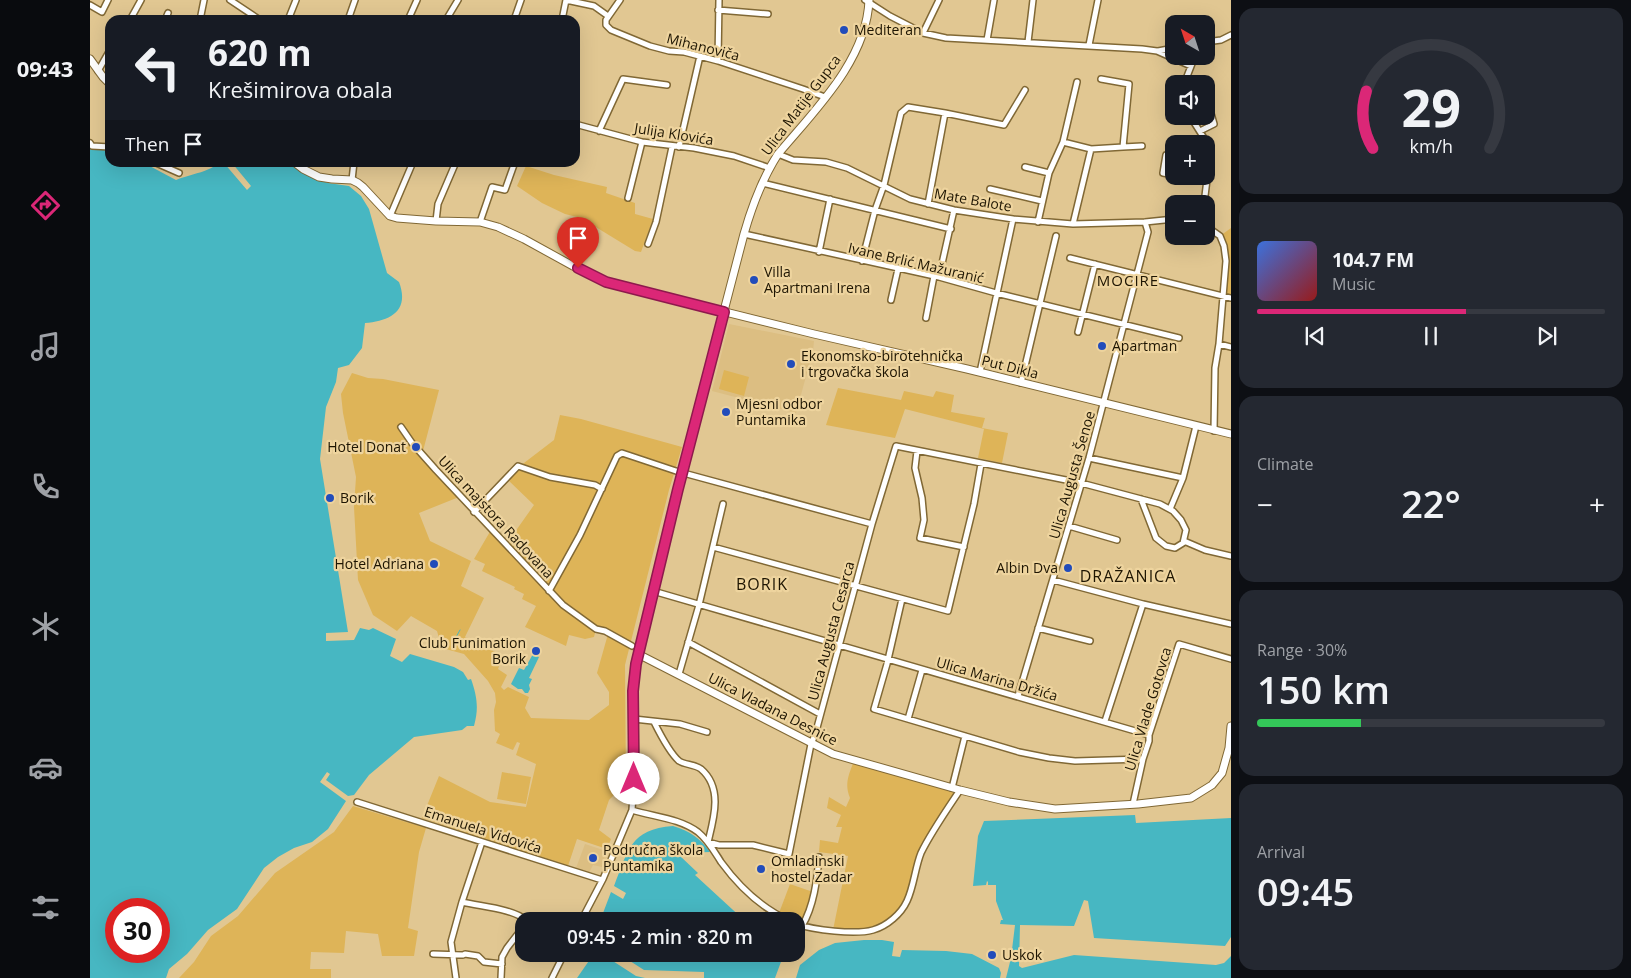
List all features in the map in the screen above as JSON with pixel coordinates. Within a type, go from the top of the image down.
[{"type":"street","points":[[90,4],[102,12],[108,0]]},
{"type":"street","points":[[133,15],[141,0]]},
{"type":"street","points":[[201,15],[204,0]]},
{"type":"street","points":[[230,0],[252,15]]},
{"type":"street","points":[[290,15],[296,0]]},
{"type":"street","points":[[350,15],[355,0]]},
{"type":"street","points":[[410,15],[417,0]]},
{"type":"street","points":[[449,15],[458,0]]},
{"type":"street","points":[[516,15],[521,0]]},
{"type":"street","points":[[563,15],[566,0],[594,6],[608,16],[620,0]]},
{"type":"street","points":[[718,61],[719,0]]},
{"type":"street","points":[[922,34],[939,0]]},
{"type":"street","points":[[987,40],[994,0]]},
{"type":"street","points":[[1028,42],[1033,0]]},
{"type":"street","points":[[1089,45],[1098,0]]},
{"type":"street","points":[[868,1],[922,34],[946,38],[1089,45],[1157,51],[1165,50]]},
{"type":"street","name":"Ulica Matije Gupca","points":[[638,654],[682,472],[744,234],[754,203],[762,183],[778,154],[849,66],[866,22],[868,1]]},
{"type":"street","points":[[718,10],[768,14]]},
{"type":"street","name":"Mihanoviča","points":[[608,16],[606,25],[617,32],[650,46],[718,61],[825,97]]},
{"type":"street","points":[[1215,41],[1231,35]]},
{"type":"street","points":[[1157,51],[1191,66],[1188,75]]},
{"type":"street","points":[[679,147],[700,56]]},
{"type":"street","points":[[90,59],[105,79]]},
{"type":"street","points":[[98,71],[105,59]]},
{"type":"street","points":[[1101,78],[1129,84],[1123,147]]},
{"type":"street","points":[[599,131],[623,79],[668,85]]},
{"type":"street","points":[[1038,222],[1049,173],[1063,142],[1077,82]]},
{"type":"street","points":[[862,261],[875,210],[884,185],[901,113],[908,107],[1004,125],[1025,90]]},
{"type":"street","points":[[928,204],[945,114]]},
{"type":"street","name":"Julija Klovića","points":[[580,125],[642,142],[712,151],[770,168]]},
{"type":"street","points":[[1196,125],[1202,135]]},
{"type":"street","points":[[1200,131],[1212,125]]},
{"type":"street","points":[[628,198],[642,142]]},
{"type":"street","points":[[1063,142],[1090,148],[1142,146]]},
{"type":"street","points":[[90,143],[92,146],[105,147]]},
{"type":"street","points":[[648,244],[656,222],[672,147]]},
{"type":"street","points":[[1073,224],[1090,148]]},
{"type":"street","name":"Mate Balote","points":[[778,154],[793,160],[826,162],[847,168],[910,199],[954,210],[1013,220],[1073,224],[1165,221]]},
{"type":"street","points":[[1165,161],[1163,173],[1165,173]]},
{"type":"street","points":[[165,167],[179,173]]},
{"type":"street","points":[[300,167],[319,177],[352,180],[363,187],[390,216],[411,167]]},
{"type":"street","points":[[352,180],[353,167]]},
{"type":"street","points":[[436,221],[438,204],[454,167]]},
{"type":"street","points":[[480,222],[492,187],[505,190],[513,167]]},
{"type":"street","points":[[1025,167],[1049,173]]},
{"type":"street","points":[[762,183],[951,229]]},
{"type":"street","points":[[990,189],[1042,201]]},
{"type":"street","points":[[818,252],[830,199]]},
{"type":"street","points":[[926,318],[951,229],[954,210]]},
{"type":"street","name":"Put Dikla","points":[[390,216],[436,221],[480,222],[512,233],[606,282],[1231,434]]},
{"type":"street","points":[[980,372],[1013,220]]},
{"type":"street","name":"Ulica Augusta Šenoe","points":[[1018,696],[1104,403],[1148,232],[1145,222]]},
{"type":"street","points":[[1214,430],[1215,368],[1219,344],[1226,261],[1224,246],[1220,236],[1215,232]]},
{"type":"street","name":"Ivane Brlić Mažuranić","points":[[744,234],[937,277],[996,294],[1040,303],[1179,338]]},
{"type":"street","points":[[1021,383],[1056,236]]},
{"type":"street","points":[[1070,258],[1231,298]]},
{"type":"street","points":[[1078,332],[1095,264]]},
{"type":"street","points":[[891,300],[898,269]]},
{"type":"street","points":[[1219,344],[1231,347]]},
{"type":"street","name":"Ulica majstora Radovana","points":[[401,426],[412,443],[549,591],[580,535],[617,456],[622,453],[682,472]]},
{"type":"street","points":[[1170,509],[1183,478],[1196,426]]},
{"type":"street","name":"Ulica Augusta Cesarca","points":[[708,842],[719,845],[753,844],[789,854],[811,744],[872,524],[896,446],[917,451]]},
{"type":"street","points":[[964,547],[920,538],[924,520],[922,498],[915,468],[917,451],[1081,483],[1160,504],[1173,511],[1181,520],[1186,530],[1184,541],[1175,548],[1166,546],[1156,538],[1141,499]]},
{"type":"street","points":[[1088,458],[1183,478]]},
{"type":"street","points":[[713,547],[948,612],[981,464]]},
{"type":"street","points":[[474,512],[518,466],[550,477],[595,485],[602,489]]},
{"type":"street","points":[[682,472],[872,524]]},
{"type":"street","points":[[679,674],[724,504]]},
{"type":"street","points":[[1069,526],[1117,540]]},
{"type":"street","points":[[1184,541],[1205,550],[1231,556]]},
{"type":"street","points":[[1053,580],[1143,604],[1231,624]]},
{"type":"street","points":[[549,591],[563,605],[596,629],[605,631],[632,646]]},
{"type":"street","name":"Ulica Marina Držića","points":[[653,591],[1149,735]]},
{"type":"street","points":[[902,599],[874,709],[1019,752],[1075,761],[1143,759]]},
{"type":"street","points":[[1105,721],[1143,604]]},
{"type":"street","points":[[1038,628],[1090,641]]},
{"type":"street","points":[[688,642],[820,714]]},
{"type":"street","name":"Ulica Vlade Gotovca","points":[[1133,804],[1149,735],[1178,644],[1231,659]]},
{"type":"street","points":[[586,912],[602,880],[632,810],[633,677],[638,654]]},
{"type":"street","name":"Ulica Vladana Desnice","points":[[638,654],[833,754],[960,790],[1009,802],[1054,809],[1191,798],[1206,790],[1222,773],[1229,748],[1231,726]]},
{"type":"street","points":[[908,719],[922,670]]},
{"type":"street","points":[[634,719],[680,724],[707,732]]},
{"type":"street","points":[[654,722],[680,761],[694,765],[708,778],[714,792],[716,805],[708,842]]},
{"type":"street","points":[[952,788],[965,736]]},
{"type":"street","points":[[805,927],[848,931],[871,930],[881,927],[897,915],[907,901],[924,847],[960,790]]},
{"type":"street","name":"Emanuela Vidovića","points":[[357,802],[602,880]]},
{"type":"street","points":[[632,810],[688,826],[699,833],[708,842],[741,887],[772,912]]},
{"type":"street","points":[[456,978],[451,942],[482,842]]},
{"type":"street","points":[[805,921],[817,880],[819,857]]},
{"type":"street","points":[[462,902],[515,914]]},
{"type":"street","points":[[500,978],[502,957],[515,938]]},
{"type":"street","points":[[433,954],[465,954],[478,956],[484,962],[502,964]]},
{"type":"street","points":[[552,978],[560,962]]},
{"type":"shaded area","points":[[526,167],[529,167],[554,175],[607,187],[606,193],[635,203],[635,214],[653,219],[641,252],[635,251],[581,218],[565,214],[542,203],[517,186]]},
{"type":"shaded area","points":[[1231,228],[1231,298],[1223,296],[1226,261],[1220,236]]},
{"type":"shaded area","points":[[729,324],[814,341],[796,413],[712,391]]},
{"type":"shaded area","points":[[724,370],[749,377],[744,396],[719,389]]},
{"type":"shaded area","points":[[352,373],[368,378],[383,379],[439,390],[423,451],[459,497],[419,513],[430,541],[471,561],[461,586],[484,598],[465,637],[503,656],[498,669],[507,675],[501,687],[504,690],[508,687],[529,697],[525,708],[531,718],[589,720],[609,705],[609,692],[597,673],[608,634],[596,629],[594,637],[585,639],[569,635],[566,646],[525,627],[536,606],[522,599],[524,594],[514,589],[515,587],[482,571],[485,564],[474,559],[491,530],[511,543],[510,539],[534,505],[508,480],[524,463],[554,440],[560,415],[682,447],[669,490],[625,665],[626,783],[609,800],[599,830],[611,839],[607,849],[577,839],[567,869],[475,839],[476,836],[422,818],[439,776],[490,802],[526,807],[536,764],[516,755],[520,743],[517,742],[513,750],[496,743],[500,734],[495,731],[495,693],[488,681],[464,654],[442,648],[437,631],[411,616],[397,631],[373,615],[358,580],[354,507],[356,477],[341,394]]},
{"type":"shaded area","points":[[838,388],[901,400],[904,391],[933,397],[936,391],[954,395],[951,412],[985,418],[982,428],[1008,433],[1002,463],[978,458],[984,429],[905,409],[895,438],[826,425]]},
{"type":"shaded area","points":[[854,761],[960,790],[924,847],[907,901],[897,915],[871,930],[833,930],[848,856],[819,852],[820,840],[838,843],[842,827],[836,827],[841,815],[827,808],[829,797],[846,807],[850,798],[847,788],[848,779]]},
{"type":"shaded area","points":[[502,772],[531,777],[526,804],[497,799]]},
{"type":"shaded area","points":[[353,806],[426,828],[419,852],[408,928],[418,931],[414,956],[382,956],[378,934],[346,931],[344,953],[311,952],[310,969],[331,969],[331,978],[179,978],[194,962],[211,936],[238,916],[275,873],[334,832]]},
{"type":"shaded area","name":"Područna škola Puntamika","points":[[585,844],[609,852],[602,867],[593,865],[589,873],[576,868]]},
{"type":"shaded area","points":[[790,884],[813,892],[805,916],[805,912],[779,912]]},
{"type":"water","points":[[90,147],[95,150],[105,150],[105,167],[152,167],[176,180],[212,167],[227,167],[247,190],[251,186],[235,167],[294,167],[302,173],[328,183],[349,186],[361,196],[369,209],[387,273],[399,282],[402,300],[396,313],[390,317],[365,323],[362,348],[349,365],[338,368],[336,382],[326,407],[320,459],[348,632],[326,633],[326,641],[354,640],[360,628],[369,630],[373,628],[396,639],[390,656],[402,662],[410,654],[454,667],[463,672],[468,680],[471,679],[476,697],[477,708],[474,726],[467,726],[462,730],[414,737],[369,775],[354,795],[348,796],[326,780],[330,774],[327,772],[320,782],[346,801],[328,829],[312,842],[294,848],[264,868],[237,909],[208,930],[187,954],[169,969],[166,978],[90,978]]},
{"type":"water","points":[[533,654],[539,657],[529,678],[532,679],[529,685],[530,689],[528,693],[525,693],[522,689],[518,689],[511,684],[519,668],[524,670]]},
{"type":"water","points":[[1135,815],[1136,823],[1231,818],[1231,937],[1225,946],[1094,938],[1088,901],[1084,900],[1074,926],[1020,925],[1019,966],[1022,968],[1074,955],[1216,965],[1224,963],[1231,956],[1231,978],[1006,978],[1011,958],[1015,925],[1000,924],[1001,920],[1003,920],[996,901],[996,885],[988,885],[987,881],[986,885],[973,886],[978,836],[984,821]]},
{"type":"water","points":[[673,826],[685,830],[702,843],[710,852],[682,853],[679,855],[698,873],[695,875],[735,912],[603,912],[611,892],[623,899],[626,893],[614,886],[627,852],[639,837],[659,828]]},
{"type":"water","points":[[864,940],[894,942],[892,956],[900,957],[902,950],[946,951],[972,954],[999,968],[1001,973],[1000,978],[796,978],[800,965],[819,950],[835,943]]},
{"type":"water","points":[[588,962],[614,962],[636,976],[645,978],[577,978]]},
{"type":"water","points":[[632,962],[781,962],[775,978],[704,978],[704,972],[644,970]]},
{"type":"waterway","points":[[455,639],[460,630]]},
{"type":"place","name":"Mediteran","points":[[844,30]]},
{"type":"place","name":"Villa Apartmani Irena","points":[[754,280]]},
{"type":"place","name":"Apartman","points":[[1102,346]]},
{"type":"place","name":"Ekonomsko-birotehnička i trgovačka škola","points":[[791,364]]},
{"type":"place","name":"Mjesni odbor Puntamika","points":[[726,412]]},
{"type":"place","name":"Hotel Donat","points":[[416,447]]},
{"type":"place","name":"Borik","points":[[330,498]]},
{"type":"place","name":"Hotel Adriana","points":[[434,564]]},
{"type":"place","name":"Albin Dva","points":[[1068,568]]},
{"type":"place","name":"Club Funimation Borik","points":[[536,651]]},
{"type":"place","name":"Područna škola Puntamika","points":[[593,858]]},
{"type":"place","name":"Omladinski hostel Zadar","points":[[761,869]]},
{"type":"place","name":"Uskok","points":[[992,955]]},
{"type":"district","name":"MOCIRE","points":[[1128,281]]},
{"type":"district","name":"DRAŽANICA","points":[[1128,576]]},
{"type":"district","name":"BORIK","points":[[762,584]]},
{"type":"route","points":[[578,268],[606,282],[724,312],[678,489],[633,677],[634,779]]}]
